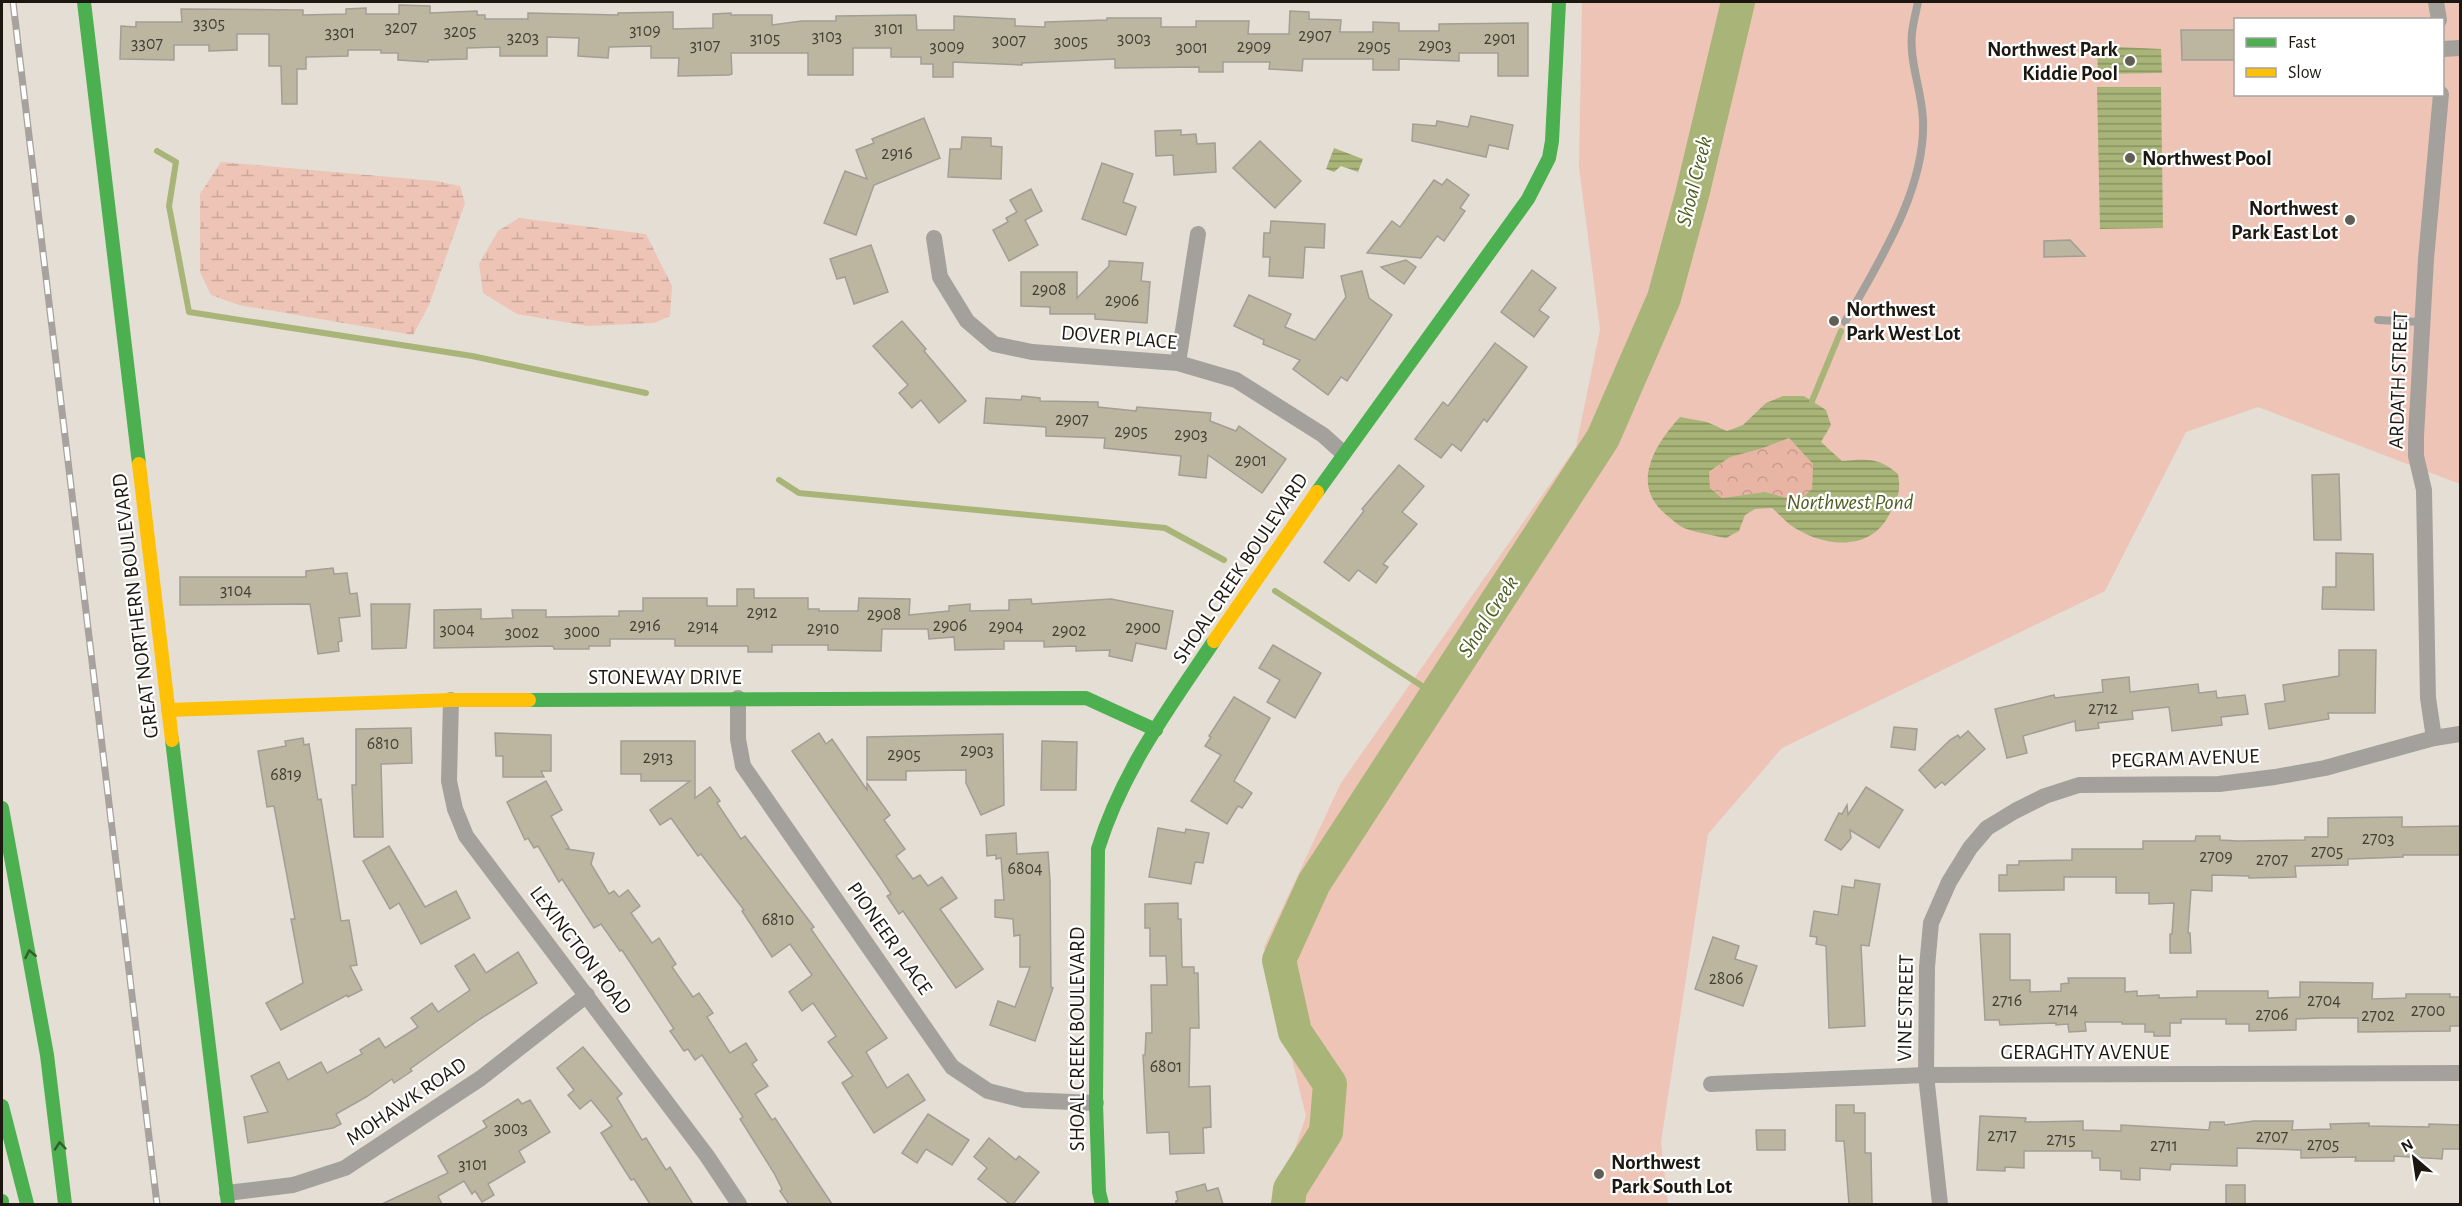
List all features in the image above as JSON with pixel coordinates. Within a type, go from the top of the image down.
[{"type":"main road","name":"GREAT NORTHERN BOULEVARD","points":[[84,2],[228,1199]]},
{"type":"main road","name":"SHOAL CREEK BOULEVARD","points":[[1102,1204],[1099,1192],[1096,1103],[1098,849],[1104,824],[1115,800],[1156,730],[1261,571],[1343,453],[1528,199],[1549,158],[1552,141],[1558,2]]},
{"type":"main road","name":"STONEWAY DRIVE","points":[[168,710],[451,700],[1086,698],[1156,730]]},
{"type":"main road","points":[[2,808],[43,1021],[59,1130],[65,1204]]},
{"type":"main road","points":[[2,1106],[27,1204]]},
{"type":"street","points":[[2436,2],[2439,18]]},
{"type":"street","points":[[2444,49],[2460,48]]},
{"type":"street","name":"ARDATH STREET","points":[[2434,738],[2428,698],[2424,490],[2416,456],[2421,322],[2442,96]]},
{"type":"street","points":[[1178,363],[1198,234]]},
{"type":"street","name":"DOVER PLACE","points":[[934,238],[940,277],[967,321],[994,344],[1032,352],[1178,363],[1236,380],[1323,435],[1343,453]]},
{"type":"street","name":"PIONEER PLACE","points":[[738,698],[738,739],[743,766],[952,1067],[988,1091],[1024,1100],[1096,1103]]},
{"type":"street","name":"LEXINGTON ROAD","points":[[451,700],[449,782],[454,809],[466,836],[707,1156],[739,1204]]},
{"type":"street","name":"PEGRAM AVENUE","points":[[1987,828],[2045,796],[2079,785],[2219,784],[2275,777],[2325,768],[2434,738],[2460,734]]},
{"type":"street","name":"VINE STREET","points":[[1940,1204],[1926,1075],[1927,967],[1931,923],[1949,882],[1970,848],[1987,828]]},
{"type":"street","name":"MOHAWK ROAD","points":[[228,1199],[292,1185],[345,1168],[481,1078],[587,995]]},
{"type":"street","name":"GERAGHTY AVENUE","points":[[1711,1084],[1926,1075],[2460,1073]]},
{"type":"lane","points":[[1845,322],[1880,259],[1915,183],[1923,150],[1923,129],[1912,35],[1918,2]]},
{"type":"lane","points":[[2378,320],[2421,322]]},
{"type":"green space","points":[[1582,2],[2460,2],[2460,484],[2258,407],[2186,432],[2105,591],[1782,748],[1708,834],[1661,1142],[1668,1204],[1276,1204],[1306,1116],[1264,947],[1341,783],[1576,447],[1600,330],[1579,167]]},
{"type":"green space","points":[[221,162],[436,181],[460,186],[465,203],[429,305],[413,335],[239,305],[211,295],[200,272],[200,194]]},
{"type":"green space","points":[[519,218],[646,234],[672,286],[670,316],[654,323],[588,326],[517,314],[483,293],[479,264],[498,231]]},
{"type":"green space","points":[[1789,438],[1813,464],[1812,489],[1798,501],[1765,492],[1722,498],[1710,488],[1709,473],[1730,457]]},
{"type":"water","name":"Northwest Park Kiddie Pool","points":[[2097,46],[2161,49],[2162,73],[2098,74]]},
{"type":"water","name":"Northwest Pool","points":[[2097,87],[2161,87],[2163,228],[2100,229]]},
{"type":"water","points":[[1334,148],[1363,159],[1358,172],[1341,166],[1334,172],[1326,169]]},
{"type":"water","name":"Northwest Pond","points":[[1783,396],[1804,396],[1826,410],[1831,425],[1821,442],[1842,461],[1872,460],[1891,468],[1898,474],[1897,498],[1881,526],[1871,535],[1858,541],[1844,542],[1815,538],[1789,524],[1772,508],[1755,509],[1745,515],[1739,531],[1726,538],[1682,527],[1657,505],[1650,493],[1649,467],[1661,441],[1680,417],[1707,422],[1727,431],[1743,425],[1766,403]],"holes":[[[1789,438],[1813,464],[1812,489],[1798,501],[1765,492],[1722,498],[1710,488],[1709,472],[1730,457]]]},
{"type":"building","points":[[399,5],[430,6],[430,13],[477,11],[477,15],[485,15],[485,19],[528,19],[528,13],[618,15],[618,13],[673,12],[673,29],[713,28],[713,14],[731,13],[731,15],[772,15],[772,25],[802,21],[836,21],[836,16],[916,15],[917,30],[954,30],[954,16],[1015,19],[1015,26],[1045,27],[1045,22],[1107,20],[1107,18],[1161,18],[1161,27],[1196,27],[1196,21],[1249,21],[1248,34],[1289,34],[1290,11],[1309,12],[1309,19],[1341,20],[1340,32],[1373,32],[1373,22],[1399,23],[1399,31],[1439,31],[1439,24],[1528,23],[1528,76],[1498,76],[1498,53],[1459,53],[1459,61],[1399,59],[1399,70],[1373,70],[1373,59],[1303,59],[1302,71],[1269,69],[1270,62],[1223,62],[1223,72],[1199,72],[1199,67],[1115,68],[1115,59],[1022,63],[1022,65],[953,62],[953,77],[933,77],[933,64],[921,64],[921,57],[891,57],[891,48],[853,48],[853,75],[808,75],[808,53],[731,53],[732,74],[678,76],[679,58],[651,58],[651,46],[609,47],[608,58],[578,56],[579,38],[547,37],[547,56],[500,56],[500,47],[467,48],[467,59],[428,60],[428,62],[398,60],[398,53],[381,53],[381,50],[348,50],[348,56],[306,57],[306,69],[297,69],[297,104],[282,104],[281,66],[269,66],[269,34],[237,34],[237,50],[209,51],[209,45],[174,45],[174,60],[120,59],[121,26],[136,27],[136,22],[182,22],[181,9],[303,10],[303,15],[346,14],[346,9],[366,8],[366,14],[399,14]]},
{"type":"building","points":[[2181,30],[2234,30],[2234,60],[2182,60]]},
{"type":"building","points":[[1471,116],[1513,125],[1508,149],[1489,145],[1486,157],[1412,141],[1413,124],[1436,126],[1437,121],[1468,127]]},
{"type":"building","points":[[924,118],[940,158],[874,185],[856,235],[824,223],[845,171],[867,179],[856,150],[874,143],[872,139]]},
{"type":"building","points":[[1181,130],[1181,135],[1196,134],[1197,144],[1215,143],[1216,172],[1174,175],[1173,155],[1156,156],[1155,131]]},
{"type":"building","points":[[962,137],[991,138],[991,146],[1002,147],[1001,179],[948,177],[950,149],[961,149]]},
{"type":"building","points":[[1260,141],[1301,181],[1275,208],[1233,168]]},
{"type":"building","points":[[1102,163],[1133,174],[1123,202],[1136,207],[1126,235],[1082,219]]},
{"type":"building","points":[[1447,179],[1469,195],[1460,208],[1465,211],[1444,241],[1437,236],[1421,258],[1367,253],[1392,221],[1400,227],[1434,180],[1442,185]]},
{"type":"building","points":[[1031,189],[1042,211],[1025,220],[1038,245],[1009,261],[993,230],[1008,222],[1006,218],[1017,212],[1010,200]]},
{"type":"building","points":[[1271,221],[1325,224],[1324,248],[1305,247],[1303,278],[1269,276],[1270,257],[1263,257],[1264,233],[1270,233]]},
{"type":"building","points":[[2070,240],[2085,256],[2044,257],[2044,241]]},
{"type":"building","points":[[871,245],[888,292],[854,304],[845,277],[837,279],[830,259]]},
{"type":"building","points":[[1406,260],[1416,267],[1404,284],[1381,267]]},
{"type":"building","points":[[1109,261],[1143,263],[1141,281],[1150,282],[1147,323],[1095,319],[1095,314],[1050,314],[1050,307],[1021,306],[1021,272],[1077,272],[1077,298],[1109,266]]},
{"type":"building","points":[[1532,270],[1556,288],[1539,310],[1549,317],[1534,337],[1501,312]]},
{"type":"building","points":[[1362,271],[1369,298],[1392,315],[1347,381],[1341,377],[1328,395],[1293,369],[1300,360],[1263,344],[1264,340],[1234,326],[1249,295],[1291,314],[1285,327],[1315,340],[1346,297],[1341,276]]},
{"type":"building","points":[[902,321],[966,401],[939,423],[921,400],[912,408],[899,393],[908,385],[873,346]]},
{"type":"building","points":[[1495,343],[1527,367],[1487,422],[1484,419],[1461,451],[1452,444],[1441,458],[1415,439],[1443,402],[1448,406]]},
{"type":"building","points":[[1022,396],[1040,398],[1040,401],[1098,402],[1098,407],[1136,411],[1137,407],[1211,413],[1210,421],[1236,431],[1239,426],[1286,459],[1262,493],[1208,455],[1206,478],[1179,475],[1181,456],[1104,448],[1105,438],[1046,436],[1046,427],[984,423],[986,398],[1021,400]]},
{"type":"building","points":[[1399,465],[1424,486],[1402,512],[1417,524],[1383,564],[1388,567],[1376,583],[1358,570],[1349,581],[1324,562],[1364,511],[1362,509]]},
{"type":"building","points":[[2339,474],[2341,540],[2314,540],[2312,475]]},
{"type":"building","points":[[2336,553],[2373,554],[2374,610],[2322,609],[2323,587],[2336,587]]},
{"type":"building","points":[[333,568],[334,574],[347,573],[350,594],[357,593],[360,616],[339,618],[342,641],[338,642],[339,651],[318,654],[310,604],[180,605],[180,577],[306,577],[306,571]]},
{"type":"building","points":[[737,589],[754,589],[754,598],[808,598],[808,609],[819,609],[819,611],[858,611],[859,598],[910,599],[909,615],[949,611],[949,606],[970,604],[970,611],[1009,610],[1009,600],[1031,599],[1032,604],[1111,599],[1173,611],[1166,649],[1136,643],[1132,661],[1109,656],[1110,650],[1076,651],[1076,646],[1044,647],[1044,641],[1004,641],[1004,649],[955,650],[954,637],[929,639],[928,629],[882,629],[881,651],[828,650],[828,645],[772,645],[772,652],[748,652],[748,646],[675,646],[675,639],[610,639],[610,646],[589,646],[589,649],[554,649],[553,646],[434,648],[434,610],[481,609],[481,619],[513,618],[512,610],[546,610],[546,617],[619,616],[619,611],[643,611],[643,598],[707,598],[707,606],[737,606]]},
{"type":"building","points":[[371,604],[410,604],[406,648],[372,649]]},
{"type":"building","points":[[1273,645],[1321,673],[1295,718],[1267,702],[1280,680],[1259,668]]},
{"type":"building","points":[[2339,650],[2376,650],[2375,713],[2328,713],[2329,719],[2269,729],[2265,704],[2285,701],[2283,685],[2339,676]]},
{"type":"building","points":[[2129,677],[2130,692],[2198,684],[2199,693],[2216,691],[2217,698],[2245,695],[2248,714],[2221,717],[2222,725],[2172,731],[2169,707],[2132,711],[2133,719],[2098,723],[2099,728],[2076,731],[2075,721],[2023,736],[2027,753],[2007,758],[1995,709],[2054,695],[2055,698],[2103,692],[2102,680]]},
{"type":"building","points":[[1234,697],[1270,718],[1234,781],[1252,793],[1242,808],[1238,806],[1227,824],[1191,801],[1221,755],[1205,746]]},
{"type":"building","points":[[1894,727],[1917,729],[1915,750],[1891,747]]},
{"type":"building","points":[[411,728],[412,763],[381,764],[383,837],[354,837],[352,785],[356,785],[356,729]]},
{"type":"building","points":[[1968,731],[1985,749],[1945,785],[1942,782],[1935,788],[1919,770],[1950,740],[1958,735],[1960,738]]},
{"type":"building","points":[[495,733],[551,735],[551,771],[541,771],[544,777],[503,777],[503,756],[496,756]]},
{"type":"building","points":[[819,733],[826,744],[832,739],[867,790],[867,783],[890,815],[884,820],[905,849],[896,856],[913,879],[920,875],[928,886],[942,877],[957,898],[940,909],[983,969],[956,988],[903,911],[899,914],[887,896],[891,894],[882,880],[792,751]]},
{"type":"building","points":[[1003,734],[1004,805],[981,815],[966,783],[966,770],[906,771],[906,780],[867,780],[867,737]]},
{"type":"building","points":[[303,738],[304,745],[309,744],[318,800],[321,799],[341,921],[349,920],[357,965],[350,966],[362,990],[348,997],[347,995],[281,1030],[266,1003],[303,983],[291,919],[295,919],[274,806],[267,807],[258,751],[286,746],[285,741]]},
{"type":"building","points":[[621,741],[695,741],[695,798],[710,787],[720,801],[717,803],[741,839],[745,836],[814,927],[811,929],[887,1038],[866,1052],[887,1088],[908,1074],[925,1100],[874,1133],[842,1083],[853,1076],[828,1042],[836,1036],[813,1003],[802,1011],[789,992],[812,975],[790,944],[772,957],[742,911],[744,910],[701,854],[698,856],[671,818],[660,825],[650,810],[690,781],[641,781],[641,774],[621,774]]},
{"type":"building","points":[[1042,741],[1077,742],[1076,790],[1041,790]]},
{"type":"building","points":[[546,781],[562,810],[551,816],[569,848],[567,849],[594,853],[591,864],[609,894],[614,891],[619,897],[628,890],[640,906],[631,913],[652,943],[659,938],[676,964],[672,967],[693,997],[699,993],[713,1013],[707,1017],[730,1053],[746,1043],[757,1060],[752,1064],[768,1086],[755,1094],[772,1120],[775,1118],[832,1204],[789,1204],[780,1191],[782,1189],[774,1173],[740,1119],[743,1117],[702,1055],[695,1060],[688,1049],[684,1051],[670,1031],[674,1029],[622,950],[620,951],[601,924],[594,928],[562,879],[559,882],[538,846],[534,848],[528,838],[525,840],[507,802]]},
{"type":"building","points":[[1866,787],[1903,810],[1879,848],[1850,830],[1851,838],[1841,850],[1825,840],[1839,813],[1842,814],[1847,805],[1848,815]]},
{"type":"building","points":[[2402,817],[2402,827],[2460,826],[2460,855],[2403,855],[2403,857],[2348,859],[2348,865],[2295,866],[2296,877],[2249,878],[2249,876],[2212,875],[2212,891],[2191,890],[2188,933],[2190,933],[2191,953],[2170,953],[2174,903],[2149,904],[2149,893],[2116,893],[2116,877],[2064,877],[2064,890],[1999,891],[1999,875],[2007,875],[2007,865],[2019,865],[2019,861],[2072,860],[2072,849],[2143,849],[2143,841],[2195,841],[2196,836],[2220,836],[2220,840],[2238,841],[2305,840],[2305,837],[2328,837],[2328,818]]},
{"type":"building","points":[[1158,828],[1185,833],[1186,829],[1209,833],[1203,863],[1195,862],[1191,884],[1149,877]]},
{"type":"building","points":[[1016,833],[1017,854],[1048,852],[1051,987],[1053,988],[1035,1041],[990,1025],[998,1001],[1015,1007],[1030,967],[1020,967],[1020,935],[1014,936],[1013,919],[995,917],[995,900],[1004,900],[1001,858],[996,859],[996,855],[987,856],[986,835]]},
{"type":"building","points":[[389,846],[425,907],[456,891],[470,918],[421,944],[399,903],[390,909],[363,861]]},
{"type":"building","points":[[1855,880],[1880,884],[1869,946],[1861,945],[1865,1026],[1829,1028],[1826,946],[1816,944],[1817,937],[1810,936],[1814,911],[1838,915],[1842,886],[1854,888]]},
{"type":"building","points":[[1178,903],[1178,919],[1181,919],[1182,967],[1194,967],[1194,973],[1198,973],[1199,1028],[1190,1028],[1189,1087],[1210,1086],[1211,1127],[1203,1128],[1204,1153],[1170,1154],[1169,1132],[1147,1133],[1143,1055],[1145,1055],[1146,1033],[1152,1033],[1151,985],[1167,985],[1166,956],[1150,956],[1150,928],[1145,928],[1145,904]]},
{"type":"building","points":[[1980,934],[2010,934],[2010,980],[2030,980],[2030,992],[2061,991],[2061,984],[2069,983],[2068,978],[2125,978],[2125,992],[2137,991],[2137,996],[2159,995],[2159,998],[2197,997],[2197,991],[2268,991],[2268,998],[2300,997],[2300,982],[2373,983],[2372,999],[2406,998],[2406,994],[2450,994],[2450,997],[2460,997],[2460,1026],[2450,1026],[2450,1031],[2358,1032],[2358,1018],[2319,1018],[2296,1019],[2296,1030],[2249,1031],[2249,1024],[2226,1024],[2226,1019],[2181,1019],[2181,1023],[2170,1023],[2170,1036],[2154,1036],[2154,1032],[2145,1032],[2145,1024],[2122,1024],[2122,1022],[2085,1022],[2086,1031],[2069,1032],[2068,1024],[2000,1025],[1999,1020],[1985,1020]]},
{"type":"building","points":[[1713,937],[1739,946],[1735,959],[1757,966],[1743,1006],[1695,989]]},
{"type":"building","points":[[518,952],[537,983],[480,1019],[394,1083],[392,1079],[336,1114],[341,1124],[333,1128],[248,1143],[244,1117],[268,1112],[251,1076],[279,1062],[288,1080],[321,1062],[327,1073],[362,1054],[360,1050],[379,1038],[385,1048],[418,1027],[411,1018],[432,1003],[438,1012],[470,990],[455,966],[474,954],[486,973]]},
{"type":"building","points":[[583,1047],[622,1094],[617,1098],[642,1140],[646,1138],[666,1170],[670,1167],[693,1204],[650,1204],[634,1179],[631,1180],[601,1133],[612,1126],[591,1100],[580,1109],[568,1095],[574,1090],[557,1068]]},
{"type":"building","points":[[518,1099],[522,1104],[530,1100],[550,1132],[519,1151],[525,1162],[488,1184],[494,1195],[482,1202],[475,1191],[472,1194],[464,1181],[438,1196],[442,1204],[382,1204],[448,1173],[438,1156],[487,1127],[483,1121]]},
{"type":"building","points":[[1836,1105],[1854,1105],[1854,1113],[1865,1113],[1865,1153],[1871,1153],[1872,1204],[1849,1204],[1844,1141],[1836,1141]]},
{"type":"building","points":[[928,1114],[969,1140],[952,1165],[926,1149],[917,1163],[902,1153]]},
{"type":"building","points":[[1980,1116],[2026,1118],[2025,1122],[2083,1121],[2083,1130],[2121,1131],[2121,1125],[2209,1130],[2210,1122],[2224,1122],[2225,1125],[2254,1121],[2293,1121],[2292,1130],[2331,1129],[2330,1124],[2369,1123],[2369,1126],[2429,1127],[2429,1124],[2460,1125],[2460,1149],[2443,1149],[2442,1159],[2394,1156],[2394,1161],[2355,1161],[2356,1157],[2301,1158],[2301,1150],[2237,1148],[2237,1166],[2171,1164],[2170,1170],[2140,1168],[2140,1180],[2121,1179],[2121,1171],[2100,1170],[2100,1158],[2092,1158],[2092,1151],[2024,1151],[2024,1168],[2005,1167],[2005,1171],[1977,1170]]},
{"type":"building","points":[[1756,1130],[1785,1130],[1785,1150],[1757,1150]]},
{"type":"building","points":[[989,1138],[1016,1160],[1019,1156],[1039,1172],[1013,1204],[978,1179],[987,1168],[974,1157]]},
{"type":"building","points":[[1205,1184],[1207,1191],[1218,1188],[1223,1204],[1176,1204],[1178,1200],[1176,1192]]},
{"type":"building","points":[[2226,1185],[2245,1185],[2245,1204],[2226,1204]]},
{"type":"waterway","name":"Shoal Creek","points":[[1288,1204],[1290,1189],[1326,1132],[1330,1084],[1295,1032],[1279,960],[1314,883],[1603,438],[1664,298],[1692,195],[1738,2]]},
{"type":"waterway","points":[[157,151],[176,162],[169,206],[189,312],[472,356],[646,393]]},
{"type":"waterway","points":[[1812,401],[1841,331]]},
{"type":"waterway","points":[[779,480],[799,493],[1165,528],[1224,560]]},
{"type":"waterway","points":[[1275,591],[1436,695]]},
{"type":"railway","points":[[13,2],[157,1204]]},
{"type":"traffic: fast","points":[[84,2],[139,464]]},
{"type":"traffic: fast","points":[[1317,492],[1528,199],[1549,158],[1552,141],[1559,2]]},
{"type":"traffic: fast","points":[[1102,1204],[1099,1192],[1096,1103],[1098,849],[1108,820],[1133,767],[1214,641]]},
{"type":"traffic: fast","points":[[529,700],[1086,698],[1156,730]]},
{"type":"traffic: fast","points":[[172,740],[228,1204]]},
{"type":"traffic: fast","points":[[2,808],[47,1055],[65,1204]]},
{"type":"traffic: fast","points":[[2,1106],[27,1204]]},
{"type":"traffic: slow","points":[[139,464],[172,740]]},
{"type":"traffic: slow","points":[[1214,641],[1317,492]]},
{"type":"traffic: slow","points":[[168,710],[451,700],[529,700]]},
{"type":"place","name":"Northwest Park Kiddie Pool","points":[[2130,61]]},
{"type":"place","name":"Northwest Pool","points":[[2130,158]]},
{"type":"place","name":"Northwest Park East Lot","points":[[2350,220]]},
{"type":"place","name":"Northwest Park West Lot","points":[[1834,321]]},
{"type":"place","name":"Northwest Park South Lot","points":[[1599,1174]]}]
